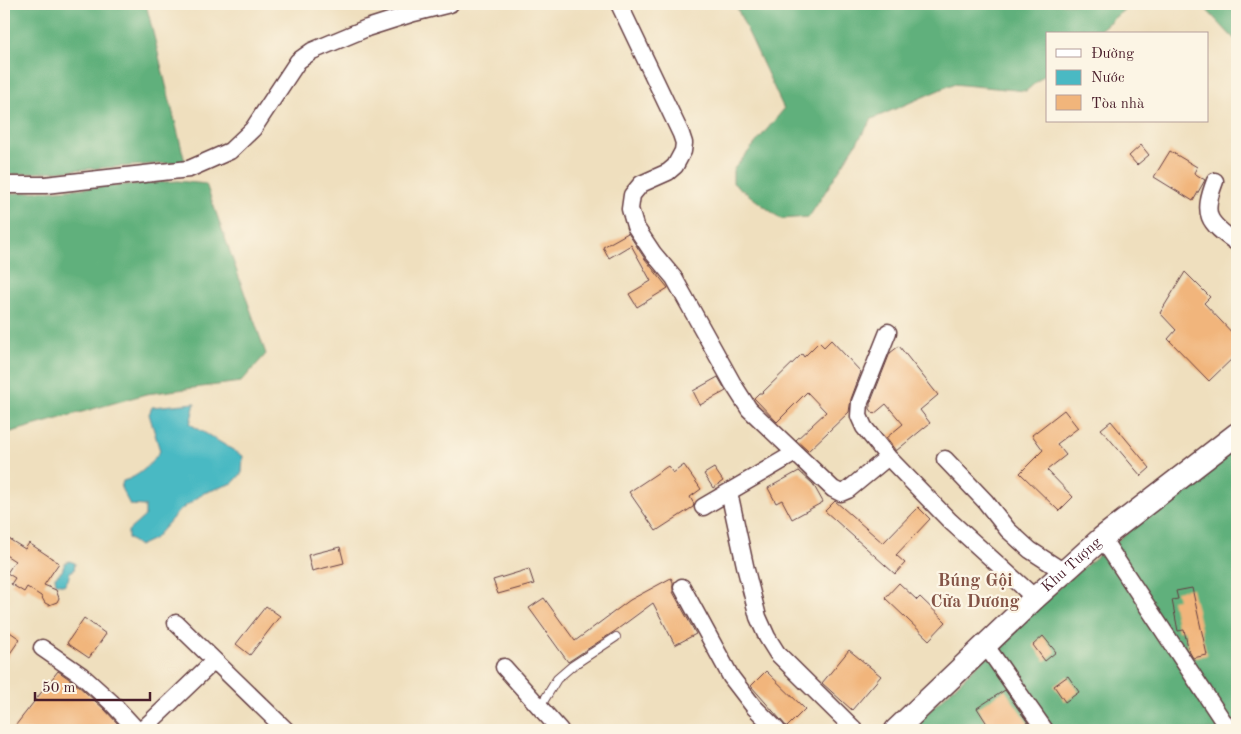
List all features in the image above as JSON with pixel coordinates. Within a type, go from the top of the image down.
[{"type":"street","points":[[4,185],[45,184],[189,169],[230,151],[253,129],[298,61],[312,51],[367,28],[450,4]]},
{"type":"street","points":[[618,4],[682,134],[684,143],[683,151],[675,166],[636,188],[631,201],[632,218],[636,226],[653,253],[674,278],[749,409],[833,489],[841,493],[848,490],[888,457]]},
{"type":"street","points":[[1215,181],[1207,201],[1208,214],[1213,223],[1237,243]]},
{"type":"street","points":[[888,332],[860,402],[860,416],[864,427],[888,457],[950,521],[1035,598]]},
{"type":"street","name":"Khu Tượng","points":[[896,730],[1035,598],[1102,538],[1237,434]]},
{"type":"street","points":[[703,507],[795,452]]},
{"type":"street","points":[[945,459],[1008,530],[1030,550],[1064,572]]},
{"type":"street","points":[[728,492],[758,617],[766,637],[777,653],[855,730]]},
{"type":"street","points":[[1102,538],[1229,730]]},
{"type":"street","points":[[682,587],[731,677],[754,707],[777,730]]},
{"type":"street","points":[[176,623],[286,730]]},
{"type":"street","points":[[986,646],[1045,730]]},
{"type":"street","points":[[42,648],[81,675],[138,730]]},
{"type":"street","points":[[142,730],[214,661]]},
{"type":"street","points":[[504,667],[560,730]]},
{"type":"lane","points":[[540,707],[557,679],[572,666],[616,637]]},
{"type":"green space","points":[[4,4],[146,4],[185,162],[4,175]]},
{"type":"green space","points":[[735,4],[1131,4],[1097,32],[1046,32],[1046,74],[1026,91],[953,84],[872,119],[809,217],[781,219],[733,183],[733,170],[784,109]]},
{"type":"green space","points":[[1201,4],[1237,4],[1237,42]]},
{"type":"green space","points":[[178,181],[206,184],[266,354],[241,382],[146,394],[4,434],[4,194]]},
{"type":"green space","points":[[1237,444],[1237,730],[909,730],[1063,584]]},
{"type":"water","points":[[195,403],[190,424],[243,456],[242,473],[233,483],[204,493],[179,511],[154,539],[139,546],[128,538],[128,531],[145,516],[145,506],[130,505],[121,488],[123,481],[144,469],[160,451],[149,414],[152,407]]},
{"type":"water","points":[[69,561],[75,563],[74,570],[70,572],[68,580],[64,585],[56,583],[55,577],[62,571],[65,563]]},
{"type":"building","points":[[1141,145],[1149,155],[1137,165],[1129,156]]},
{"type":"building","points":[[1170,151],[1197,167],[1194,173],[1205,180],[1193,201],[1154,177]]},
{"type":"building","points":[[628,233],[645,259],[668,288],[637,307],[629,294],[651,281],[631,245],[609,258],[603,247]]},
{"type":"building","points":[[1185,272],[1210,297],[1204,303],[1237,338],[1237,354],[1209,381],[1168,339],[1176,330],[1160,313]]},
{"type":"building","points":[[831,340],[861,372],[851,399],[849,412],[808,451],[796,440],[826,412],[807,392],[777,422],[754,398],[759,393],[762,393],[802,354],[804,357],[819,342],[824,347]]},
{"type":"building","points":[[899,346],[938,395],[920,410],[930,423],[896,451],[886,438],[903,424],[886,404],[874,414],[870,409],[870,404],[890,353]]},
{"type":"building","points":[[718,377],[726,391],[700,405],[693,391]]},
{"type":"building","points":[[1064,410],[1078,428],[1057,444],[1066,455],[1047,470],[1073,497],[1059,511],[1020,473],[1043,450],[1032,435]]},
{"type":"building","points":[[1111,421],[1150,468],[1141,476],[1101,429]]},
{"type":"building","points":[[684,465],[701,489],[690,497],[694,504],[693,507],[656,531],[629,492],[668,466],[673,473]]},
{"type":"building","points":[[714,468],[723,481],[713,488],[704,474]]},
{"type":"building","points":[[799,471],[813,484],[823,502],[792,519],[782,500],[776,503],[768,488]]},
{"type":"building","points":[[835,501],[883,543],[918,507],[930,519],[896,555],[905,563],[895,574],[825,511]]},
{"type":"building","points":[[4,536],[25,549],[29,543],[59,563],[44,585],[56,590],[59,598],[57,602],[49,605],[45,603],[41,596],[27,587],[24,592],[11,584],[15,578],[7,573],[15,561],[4,554]]},
{"type":"building","points":[[340,547],[344,563],[312,571],[308,555]]},
{"type":"building","points":[[529,569],[534,584],[498,594],[493,580]]},
{"type":"building","points":[[671,578],[673,592],[696,634],[675,645],[653,603],[568,662],[529,608],[544,598],[575,641],[630,600]]},
{"type":"building","points":[[899,583],[917,600],[920,597],[946,622],[929,640],[885,598]]},
{"type":"building","points":[[1192,588],[1207,655],[1193,658],[1189,651],[1184,630],[1178,631],[1172,600],[1178,599],[1176,591]]},
{"type":"building","points":[[266,606],[280,616],[250,655],[236,644]]},
{"type":"building","points":[[84,618],[106,634],[89,658],[67,643]]},
{"type":"building","points":[[4,628],[20,639],[4,662]]},
{"type":"building","points":[[1043,636],[1056,652],[1045,661],[1033,645]]},
{"type":"building","points":[[849,650],[881,676],[852,710],[822,683]]},
{"type":"building","points":[[58,671],[75,683],[120,726],[116,730],[12,730]]},
{"type":"building","points":[[766,671],[805,709],[787,727],[751,686]]},
{"type":"building","points":[[1068,676],[1079,692],[1065,702],[1054,686]]},
{"type":"building","points":[[1005,690],[1033,730],[991,730],[977,708]]},
{"type":"district","name":"Búng Gội Cửa Dương","points":[[975,591]]}]
